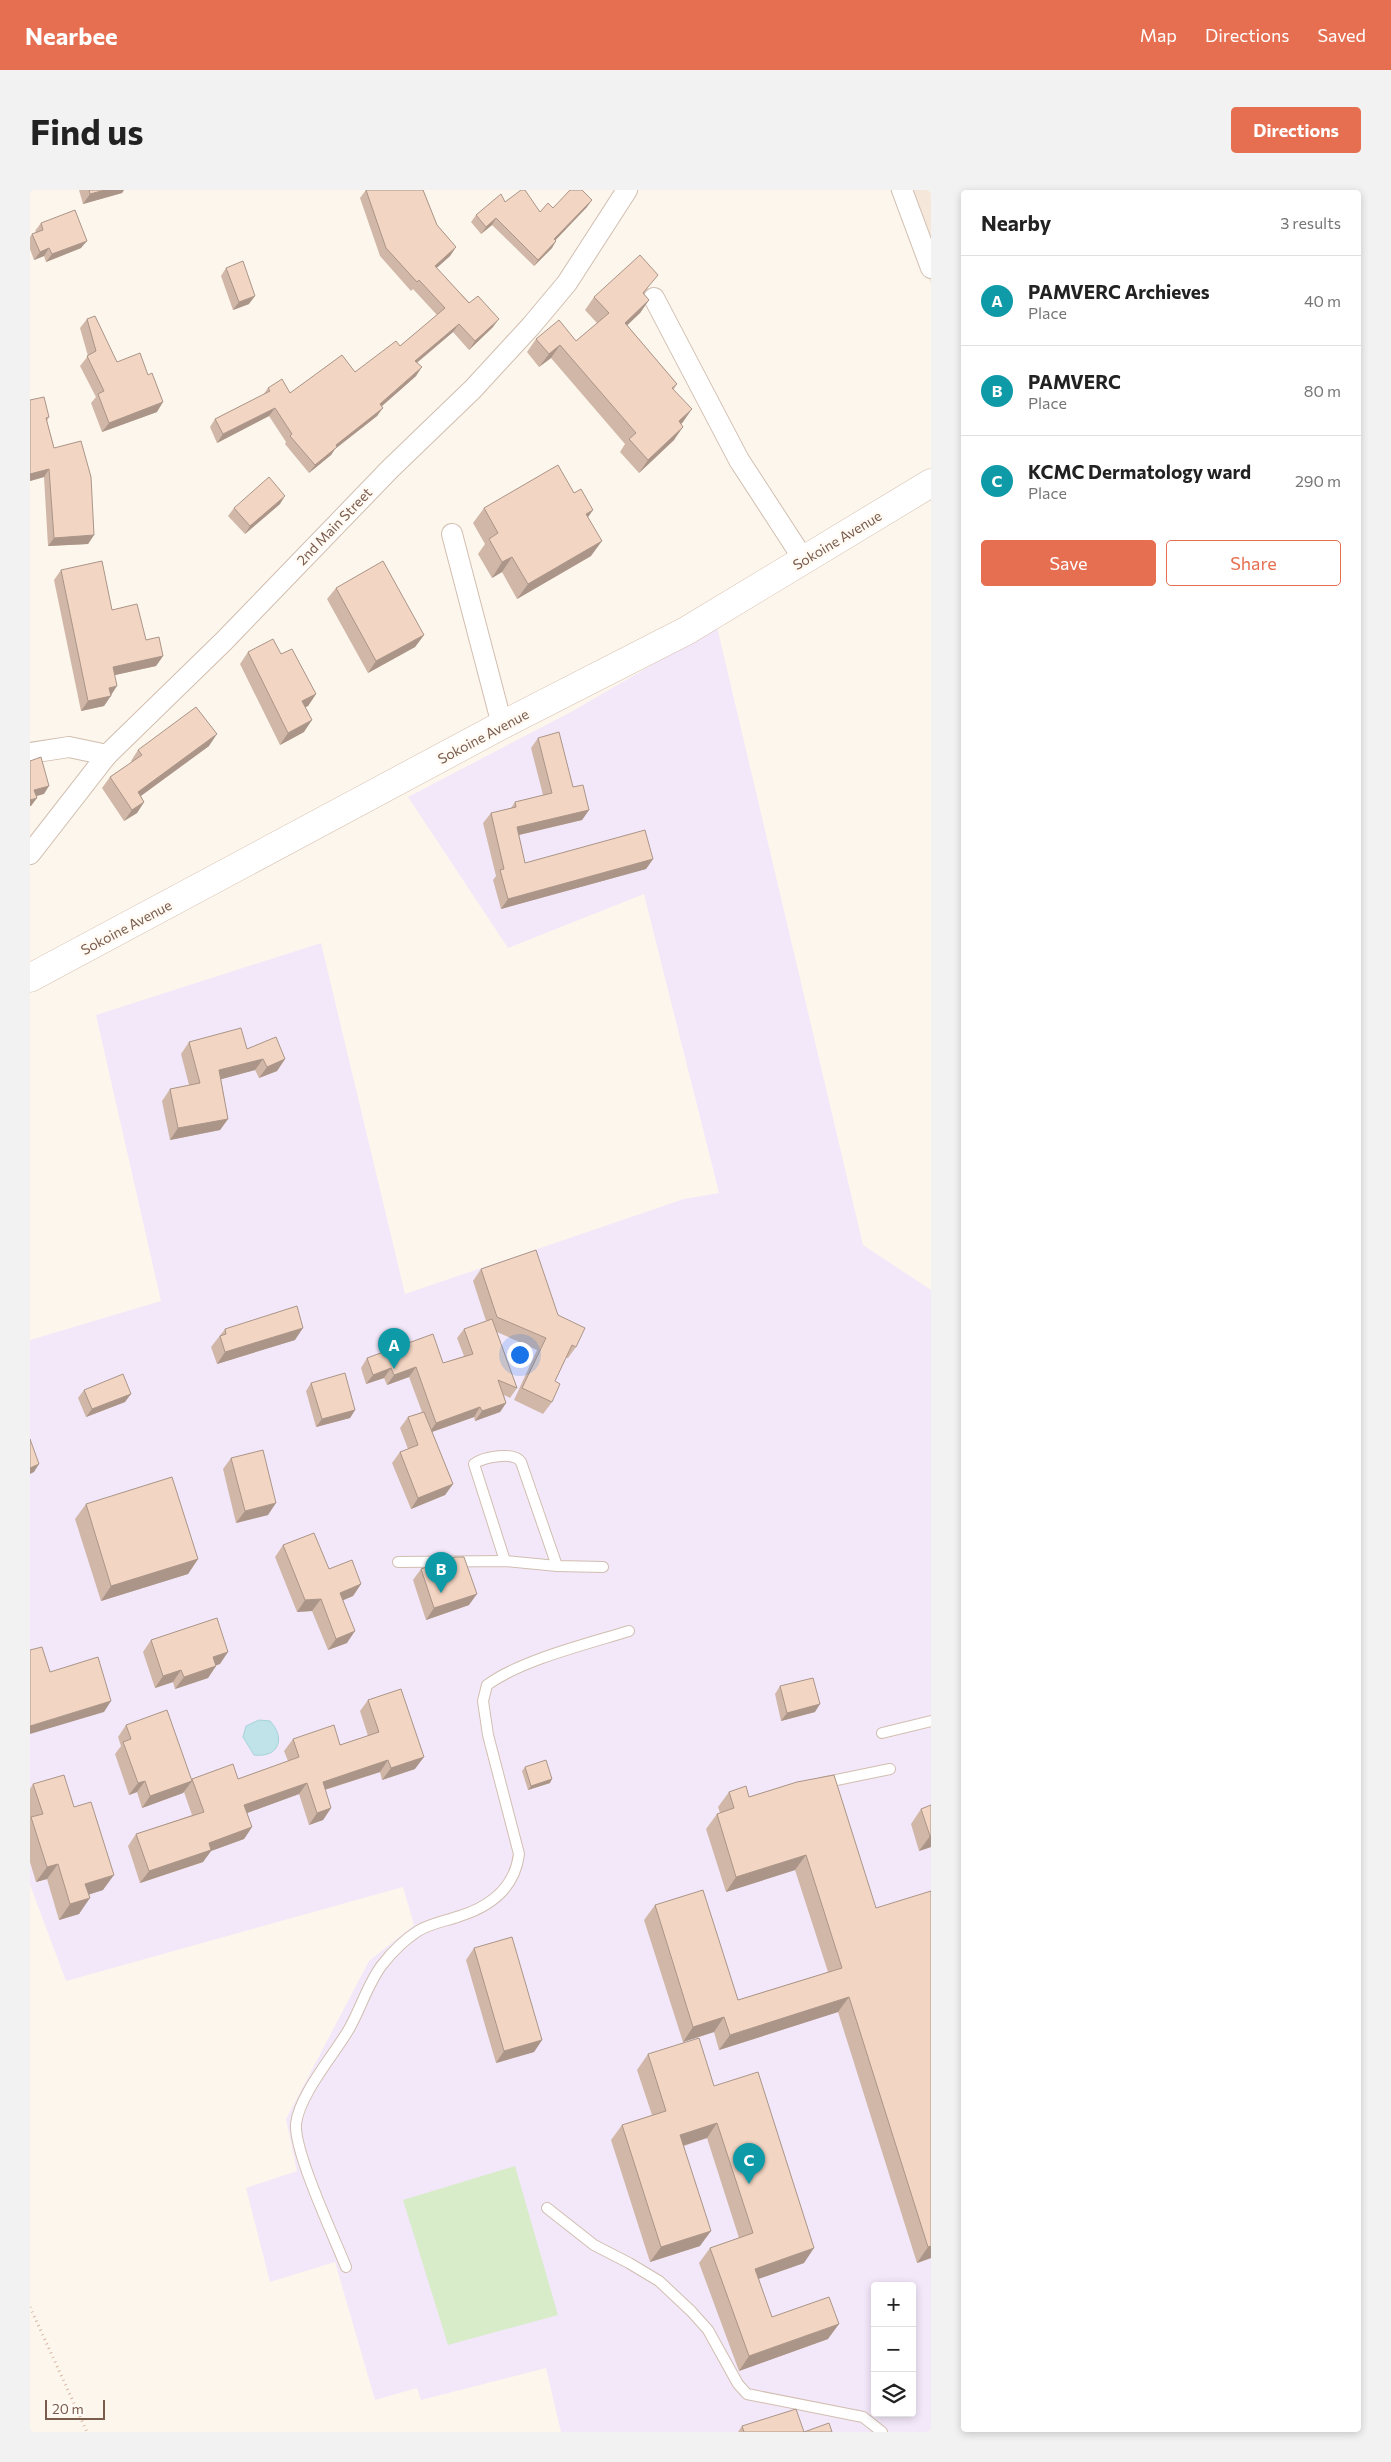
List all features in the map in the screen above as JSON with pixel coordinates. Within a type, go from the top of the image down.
[{"type":"street","name":"2nd Main Street","points":[[30,854],[107,755],[224,641],[390,469],[473,389],[531,326],[567,283],[627,190]]},
{"type":"street","points":[[902,190],[931,268]]},
{"type":"street","points":[[654,298],[739,460],[804,560]]},
{"type":"street","name":"Sokoine Avenue","points":[[30,978],[502,725],[686,631],[931,483]]},
{"type":"street","points":[[452,534],[502,725]]},
{"type":"street","points":[[30,754],[69,747],[107,755]]},
{"type":"lane","points":[[505,1561],[474,1464],[479,1460],[512,1455],[521,1462],[557,1566]]},
{"type":"lane","points":[[398,1562],[505,1561],[557,1566],[603,1567]]},
{"type":"lane","points":[[346,2267],[300,2150],[296,2124],[313,2084],[350,2028],[381,1966],[401,1944],[418,1931],[462,1916],[491,1902],[502,1892],[517,1867],[519,1854],[488,1735],[483,1701],[487,1685],[501,1674],[629,1631]]},
{"type":"lane","points":[[882,1733],[931,1721]]},
{"type":"lane","points":[[814,1784],[890,1769]]},
{"type":"lane","points":[[547,2208],[594,2245],[629,2263],[666,2287],[708,2330],[738,2384],[747,2394],[863,2417],[882,2432]]},
{"type":"path","points":[[30,2307],[87,2432]]},
{"type":"shaded area","points":[[890,190],[931,190],[931,284]]},
{"type":"shaded area","points":[[717,627],[863,1245],[931,1290],[931,2432],[561,2432],[546,2368],[421,2400],[417,2388],[375,2400],[335,2262],[270,2282],[246,2188],[297,2171],[286,2119],[369,1961],[414,1925],[403,1887],[66,1981],[30,1885],[30,1340],[161,1301],[96,1015],[321,943],[405,1294],[684,1199],[719,1193],[644,894],[508,948],[408,797],[571,712]]},
{"type":"green space","points":[[515,2166],[558,2315],[448,2345],[403,2200]]},
{"type":"water","points":[[259,1720],[270,1721],[275,1727],[279,1740],[274,1750],[269,1753],[254,1755],[243,1737],[246,1726]]},
{"type":"building","points":[[89,190],[105,190],[90,194]]},
{"type":"building","points":[[366,190],[423,190],[437,225],[456,247],[435,266],[469,303],[478,296],[499,319],[475,341],[459,324],[415,361],[422,367],[380,404],[383,408],[336,445],[337,447],[315,465],[290,436],[292,434],[275,408],[223,434],[215,419],[270,391],[268,388],[282,379],[290,393],[342,355],[355,372],[396,341],[400,346],[445,308],[419,280],[417,282],[386,248]]},
{"type":"building","points":[[521,190],[525,190],[540,212],[548,203],[553,208],[570,190],[582,190],[592,200],[554,239],[556,241],[538,260],[496,218],[486,227],[476,215],[501,194],[505,202]]},
{"type":"building","points":[[75,210],[87,241],[52,254],[49,248],[40,252],[32,234],[43,230],[41,223]]},
{"type":"building","points":[[640,255],[658,275],[643,293],[649,300],[625,323],[677,384],[672,388],[692,409],[679,421],[683,427],[648,460],[629,439],[636,433],[560,345],[549,354],[536,339],[559,320],[576,341],[609,313],[594,297]]},
{"type":"building","points":[[243,261],[255,296],[239,302],[226,268]]},
{"type":"building","points":[[95,316],[117,362],[140,353],[148,375],[152,373],[163,402],[109,423],[98,394],[104,391],[87,356],[96,351],[87,319]]},
{"type":"building","points":[[44,397],[49,417],[46,418],[54,448],[81,441],[91,477],[94,535],[54,538],[49,469],[30,474],[30,400]]},
{"type":"building","points":[[558,465],[574,493],[581,489],[593,510],[586,514],[602,541],[528,584],[512,557],[502,562],[489,539],[498,533],[484,508]]},
{"type":"building","points":[[269,477],[285,496],[250,526],[234,508]]},
{"type":"building","points":[[102,561],[112,610],[137,604],[146,640],[159,637],[163,656],[113,667],[117,686],[109,688],[111,696],[88,701],[61,570]]},
{"type":"building","points":[[383,561],[424,635],[376,661],[336,588]]},
{"type":"building","points":[[273,639],[281,654],[292,649],[316,694],[302,701],[312,720],[288,733],[248,652]]},
{"type":"building","points":[[196,707],[217,734],[138,792],[144,802],[132,810],[110,777],[142,755],[138,750]]},
{"type":"building","points":[[559,732],[573,787],[583,785],[589,810],[517,827],[525,863],[645,830],[653,859],[508,899],[500,870],[504,869],[491,813],[516,807],[515,802],[552,793],[538,738]]},
{"type":"building","points":[[41,757],[49,786],[34,790],[37,798],[30,800],[30,761]]},
{"type":"building","points":[[241,1028],[247,1049],[276,1037],[285,1059],[267,1067],[263,1059],[219,1070],[228,1119],[178,1128],[170,1089],[200,1083],[189,1042]]},
{"type":"building","points":[[536,1250],[558,1315],[585,1328],[576,1347],[572,1345],[555,1381],[560,1384],[552,1402],[522,1388],[546,1338],[497,1317],[481,1269]]},
{"type":"building","points":[[297,1306],[303,1328],[225,1352],[220,1336],[226,1334],[225,1329]]},
{"type":"building","points":[[492,1319],[517,1388],[498,1380],[506,1403],[482,1411],[480,1407],[436,1423],[416,1367],[394,1375],[391,1368],[373,1375],[367,1358],[433,1334],[443,1363],[473,1354],[464,1329]]},
{"type":"building","points":[[345,1373],[355,1410],[322,1419],[311,1383]]},
{"type":"building","points":[[123,1374],[131,1394],[92,1409],[84,1390]]},
{"type":"building","points":[[424,1412],[453,1484],[418,1498],[400,1452],[418,1445],[408,1417]]},
{"type":"building","points":[[30,1439],[39,1464],[30,1468]]},
{"type":"building","points":[[263,1450],[276,1503],[245,1511],[231,1458]]},
{"type":"building","points":[[172,1477],[198,1559],[111,1586],[86,1504]]},
{"type":"building","points":[[314,1533],[329,1569],[352,1560],[361,1584],[340,1593],[355,1631],[336,1639],[321,1599],[305,1600],[283,1545]]},
{"type":"building","points":[[455,1557],[464,1557],[477,1594],[434,1608],[421,1569]]},
{"type":"building","points":[[217,1618],[228,1652],[213,1657],[216,1666],[184,1677],[181,1670],[163,1676],[151,1640]]},
{"type":"building","points":[[42,1647],[50,1672],[98,1657],[111,1701],[30,1726],[30,1650]]},
{"type":"building","points":[[813,1678],[820,1704],[787,1713],[780,1686]]},
{"type":"building","points":[[401,1689],[424,1757],[391,1768],[388,1760],[323,1782],[331,1808],[317,1813],[307,1783],[244,1805],[252,1827],[209,1843],[211,1850],[149,1871],[136,1834],[204,1812],[192,1779],[233,1764],[238,1779],[299,1757],[293,1739],[334,1725],[340,1745],[379,1732],[368,1700]]},
{"type":"building","points":[[167,1710],[192,1781],[150,1796],[145,1781],[138,1783],[123,1742],[131,1739],[126,1725]]},
{"type":"building","points":[[546,1760],[552,1779],[531,1786],[525,1767]]},
{"type":"building","points":[[64,1775],[74,1807],[91,1802],[114,1875],[85,1884],[90,1898],[70,1904],[58,1864],[47,1867],[31,1817],[43,1814],[33,1784]]},
{"type":"building","points":[[834,1775],[876,1908],[931,1891],[931,2246],[928,2247],[849,1997],[730,2035],[724,2017],[693,2027],[655,1905],[703,1890],[738,2000],[842,1968],[806,1855],[736,1877],[717,1814],[734,1808],[729,1792],[746,1786],[749,1797],[797,1782]]},
{"type":"building","points":[[931,1805],[931,1835],[930,1836],[921,1809]]},
{"type":"building","points":[[512,1937],[542,2040],[504,2051],[474,1948]]},
{"type":"building","points":[[699,2038],[714,2086],[758,2072],[814,2248],[755,2269],[772,2317],[829,2297],[839,2324],[749,2356],[710,2248],[753,2233],[717,2123],[680,2135],[711,2231],[661,2247],[622,2125],[666,2111],[648,2054]]},
{"type":"building","points":[[796,2409],[804,2432],[744,2432],[742,2426]]},
{"type":"building","points":[[829,2423],[832,2432],[804,2432]]},
{"type":"place","name":"PAMVERC Archieves","points":[[394,1369]]},
{"type":"place","name":"PAMVERC","points":[[441,1593]]},
{"type":"place","name":"KCMC Dermatology ward","points":[[749,2184]]}]
